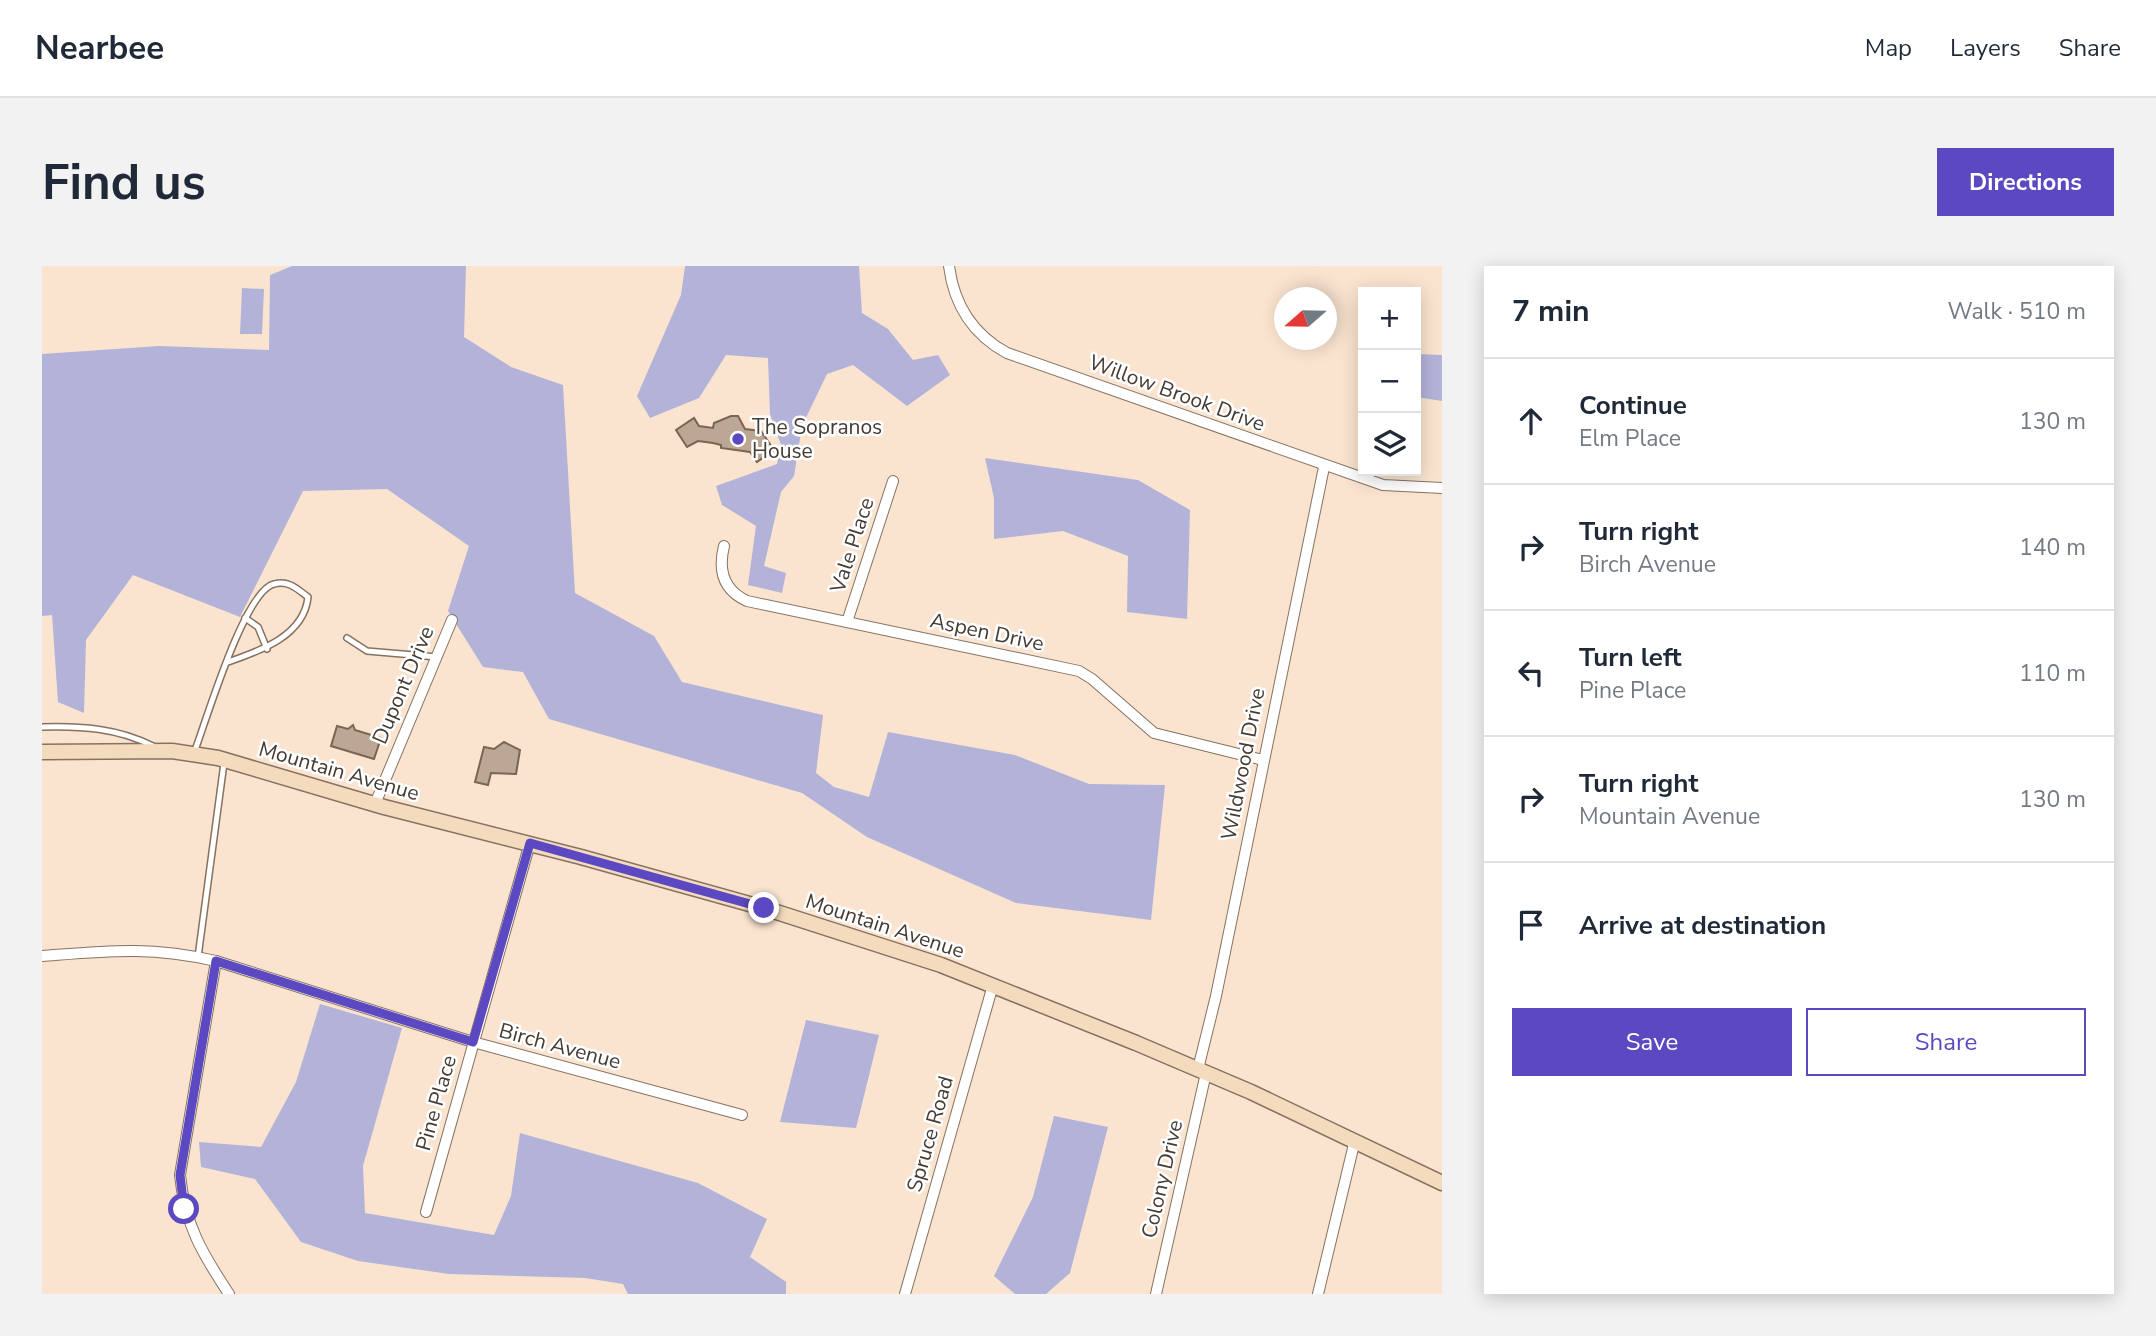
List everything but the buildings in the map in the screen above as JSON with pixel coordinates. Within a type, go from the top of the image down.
[{"type":"street","name":"Willow Brook Drive","points":[[949,266],[956,300],[968,321],[985,340],[1007,353],[1324,467],[1383,485],[1442,488]]},
{"type":"street","name":"Wildwood Drive","points":[[1202,1071],[1324,467]]},
{"type":"street","name":"Vale Place","points":[[848,622],[893,481]]},
{"type":"street","name":"Aspen Drive","points":[[724,546],[722,575],[728,587],[740,598],[1079,671],[1092,679],[1154,733],[1263,760]]},
{"type":"street","name":"Dupont Drive","points":[[375,804],[403,731],[438,657],[452,620]]},
{"type":"street","name":"Mountain Avenue","points":[[42,752],[162,750],[194,753],[764,908],[887,947],[993,985],[1202,1071],[1355,1140],[1442,1183]]},
{"type":"street","name":"Pine Place","points":[[426,1213],[530,843]]},
{"type":"street","name":"Birch Avenue","points":[[42,956],[138,948],[216,961],[473,1042],[742,1115]]},
{"type":"street","points":[[216,961],[180,1175],[184,1209],[200,1251],[229,1294]]},
{"type":"street","name":"Spruce Road","points":[[905,1294],[993,985]]},
{"type":"street","name":"Colony Drive","points":[[1156,1294],[1202,1071]]},
{"type":"street","points":[[1318,1294],[1355,1140]]},
{"type":"lane","points":[[194,753],[228,662],[259,594],[273,584],[292,584],[307,597],[306,611],[267,649],[228,662]]},
{"type":"lane","points":[[246,618],[258,628],[267,649]]},
{"type":"lane","points":[[347,638],[367,651],[438,657]]},
{"type":"lane","points":[[42,727],[95,727],[128,733],[162,750]]},
{"type":"lane","points":[[198,957],[225,760]]},
{"type":"shaded area","points":[[292,266],[466,266],[464,337],[511,367],[563,385],[575,593],[654,636],[682,682],[823,715],[816,773],[834,787],[869,797],[888,732],[1015,755],[1089,784],[1165,785],[1151,920],[1016,903],[867,837],[802,793],[549,719],[523,672],[483,667],[448,611],[469,546],[387,489],[303,491],[240,617],[133,575],[86,640],[84,713],[58,702],[52,615],[42,616],[42,354],[159,346],[269,350],[270,275]]},
{"type":"shaded area","points":[[685,266],[859,266],[862,313],[888,329],[913,360],[938,355],[950,375],[907,406],[853,365],[827,374],[802,426],[794,476],[781,492],[764,566],[786,573],[782,593],[748,585],[756,526],[722,505],[716,486],[777,464],[781,445],[770,414],[768,358],[726,355],[699,398],[650,418],[637,396],[681,295]]},
{"type":"shaded area","points":[[242,288],[264,289],[262,334],[240,334]]},
{"type":"shaded area","points":[[1421,354],[1442,355],[1442,401],[1421,398]]},
{"type":"shaded area","points":[[985,458],[1138,480],[1190,510],[1187,619],[1127,612],[1128,556],[1063,531],[994,539],[994,498]]},
{"type":"shaded area","points":[[320,1004],[402,1028],[363,1166],[365,1213],[494,1235],[511,1196],[520,1133],[698,1183],[767,1219],[750,1257],[786,1282],[786,1294],[628,1294],[623,1284],[585,1278],[449,1274],[358,1261],[301,1242],[255,1179],[201,1167],[199,1142],[261,1147],[296,1082]]},
{"type":"shaded area","points":[[806,1020],[879,1035],[856,1128],[780,1122]]},
{"type":"shaded area","points":[[1054,1116],[1108,1127],[1070,1273],[1046,1294],[1015,1294],[994,1276],[1033,1197]]},
{"type":"place","name":"The Sopranos House","points":[[738,439]]},
{"type":"route","points":[[184,1209],[180,1175],[216,961],[473,1042],[530,843],[764,908]]}]
